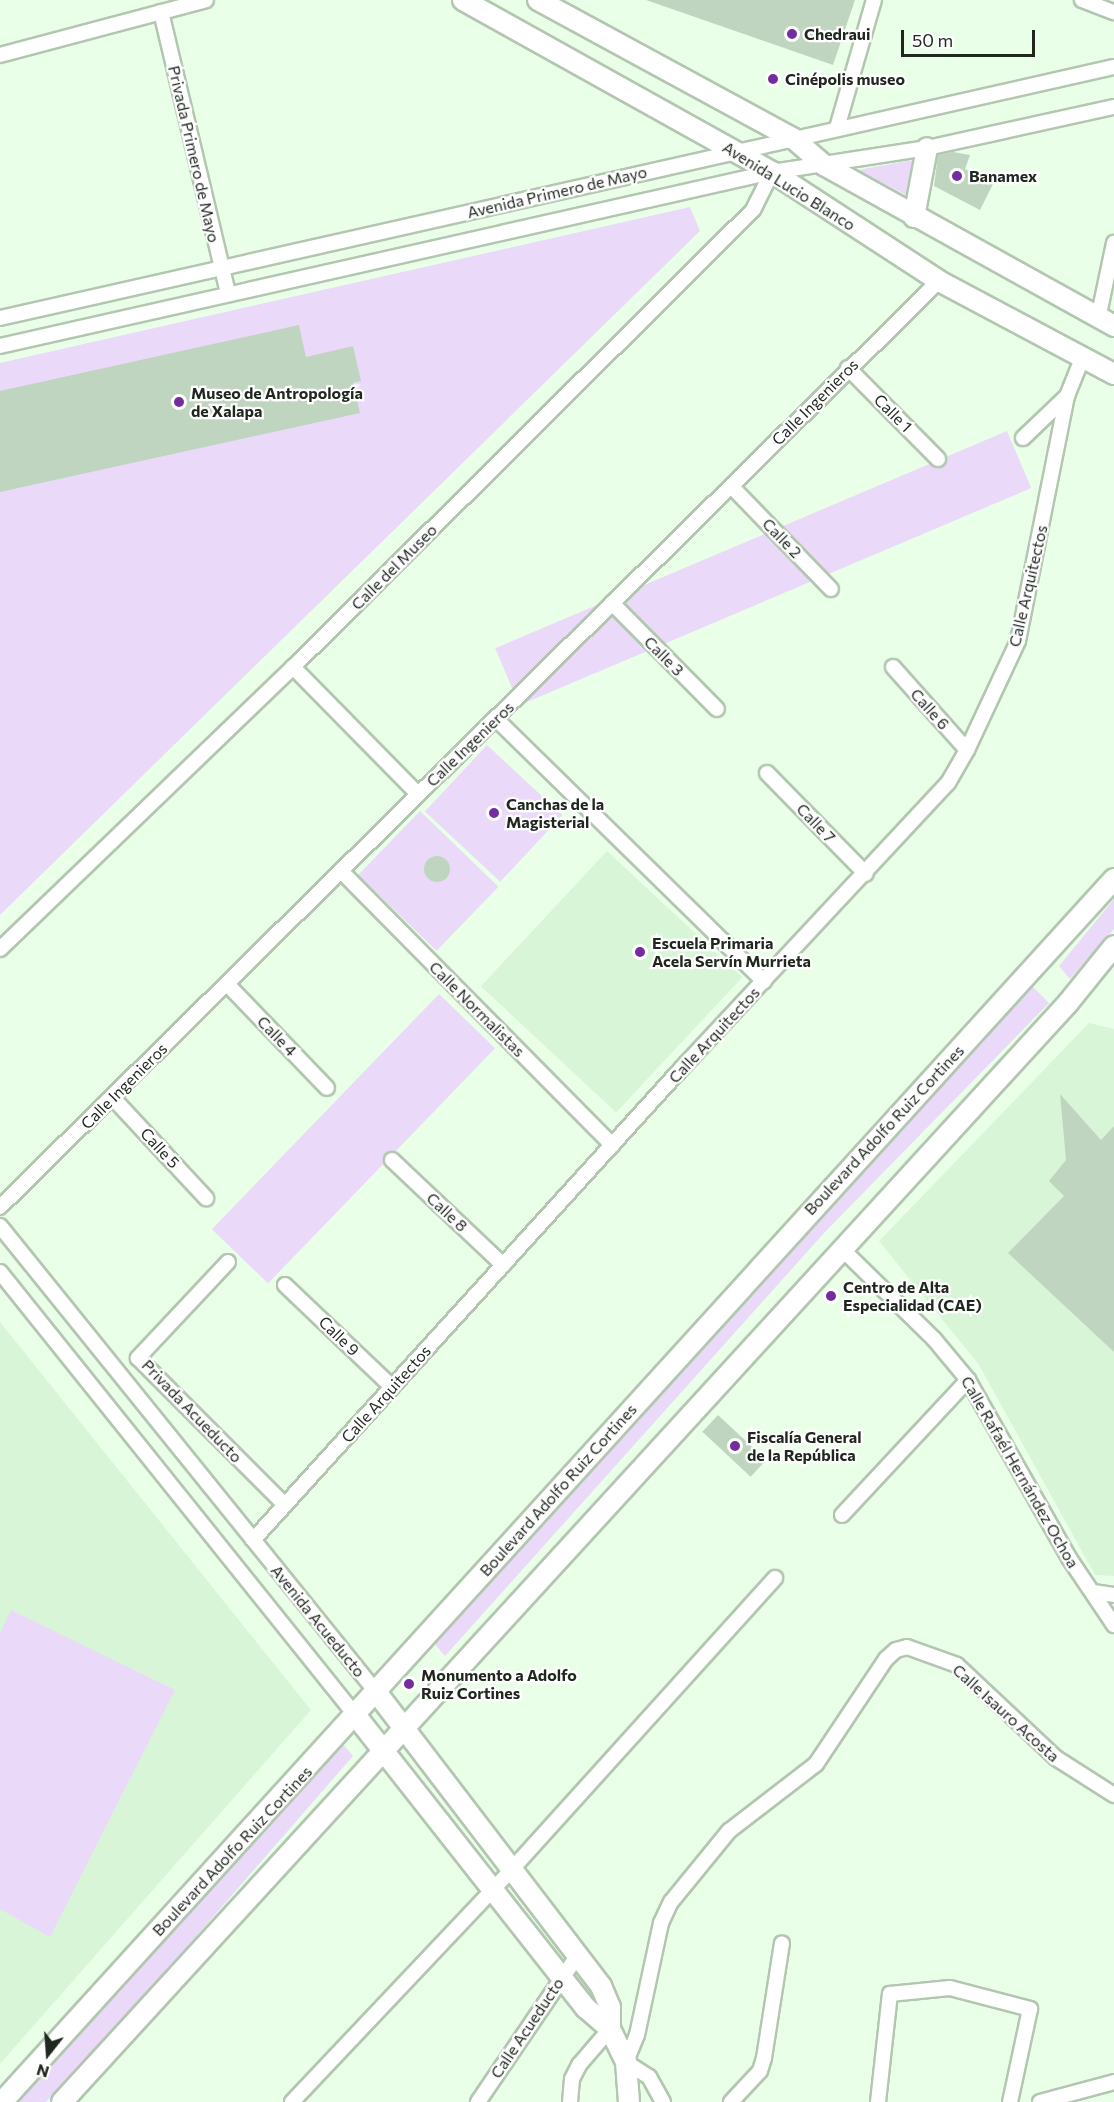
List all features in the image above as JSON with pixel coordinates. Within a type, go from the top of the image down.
[{"type":"main road","name":"Avenida Lucio Blanco","points":[[463,0],[772,172],[939,281],[1114,374]]},
{"type":"main road","points":[[538,0],[794,139],[824,165],[1106,322]]},
{"type":"main road","points":[[914,217],[927,148]]},
{"type":"main road","name":"Boulevard Adolfo Ruiz Cortines","points":[[2,2102],[356,1716],[821,1197],[1114,879]]},
{"type":"main road","points":[[62,2102],[1068,1003],[1114,946]]},
{"type":"main road","name":"Avenida Acueducto","points":[[376,1693],[513,1868],[601,1986],[610,2007],[610,2030]]},
{"type":"main road","name":"Avenida Acueducto","points":[[356,1716],[494,1888],[586,2008],[610,2030],[626,2062],[629,2102]]},
{"type":"street","points":[[0,56],[206,0]]},
{"type":"street","points":[[837,128],[874,0]]},
{"type":"street","points":[[1082,0],[1114,12]]},
{"type":"street","name":"Privada Primero de Mayo","points":[[161,12],[228,294]]},
{"type":"street","name":"Avenida Primero de Mayo","points":[[0,318],[1114,67]]},
{"type":"street","name":"Avenida Primero de Mayo","points":[[0,346],[772,172],[927,148],[1114,108]]},
{"type":"street","name":"Calle del Museo","points":[[0,949],[293,667],[753,210],[772,172]]},
{"type":"street","points":[[1106,322],[1114,243]]},
{"type":"street","name":"Calle Ingenieros","points":[[0,1207],[344,873],[418,794],[732,487],[848,368],[939,281]]},
{"type":"street","name":"Calle Arquitectos","points":[[253,1540],[612,1144],[866,874],[948,783],[968,750],[1018,641],[1067,396],[1082,359]]},
{"type":"street","name":"Calle 1","points":[[848,368],[938,459]]},
{"type":"street","points":[[1023,438],[1067,396]]},
{"type":"street","name":"Calle 2","points":[[732,487],[831,589]]},
{"type":"street","name":"Calle 3","points":[[612,603],[717,709]]},
{"type":"street","points":[[293,667],[418,794]]},
{"type":"street","name":"Calle 6","points":[[893,667],[968,750]]},
{"type":"street","points":[[496,719],[764,981]]},
{"type":"street","name":"Calle 7","points":[[767,773],[866,874]]},
{"type":"street","name":"Calle Normalistas","points":[[344,873],[612,1144]]},
{"type":"street","name":"Calle 4","points":[[228,984],[327,1088]]},
{"type":"street","name":"Calle 5","points":[[113,1098],[206,1198]]},
{"type":"street","name":"Calle 8","points":[[392,1160],[503,1264]]},
{"type":"street","name":"Avenida Acueducto","points":[[0,1226],[376,1693]]},
{"type":"street","name":"Calle Rafaél Hernández Ochoa","points":[[843,1250],[934,1339],[969,1380],[1069,1558],[1114,1625]]},
{"type":"street","name":"Privada Acueducto","points":[[228,1262],[138,1358],[285,1505]]},
{"type":"street","name":"Avenida Acueducto","points":[[0,1272],[356,1716]]},
{"type":"street","name":"Calle 9","points":[[285,1286],[393,1387]]},
{"type":"street","points":[[842,1515],[969,1380]]},
{"type":"street","points":[[292,2102],[513,1868],[775,1578]]},
{"type":"street","points":[[1093,1592],[1114,1594]]},
{"type":"street","name":"Calle Isauro Acosta","points":[[626,2062],[636,2035],[661,1923],[671,1902],[729,1831],[816,1764],[886,1659],[896,1650],[907,1647],[957,1665],[1056,1758],[1114,1795]]},
{"type":"street","points":[[731,2102],[749,2085],[762,2064],[782,1943]]},
{"type":"street","name":"Calle Acueducto","points":[[478,2102],[578,1955]]},
{"type":"street","points":[[878,2102],[890,1994],[950,1988],[1030,2009],[1010,2102]]},
{"type":"street","points":[[570,2102],[572,2079],[579,2065],[610,2030]]},
{"type":"street","points":[[626,2062],[649,2077],[663,2102]]},
{"type":"street","points":[[1040,2102],[1114,2082]]},
{"type":"shaded area","points":[[913,160],[908,196],[858,170]]},
{"type":"shaded area","points":[[690,207],[700,231],[0,915],[0,363]]},
{"type":"shaded area","points":[[1007,431],[1031,488],[519,705],[495,648]]},
{"type":"shaded area","name":"Canchas de la Magisterial","points":[[487,745],[562,815],[500,882],[425,812]]},
{"type":"shaded area","points":[[420,811],[498,887],[437,951],[358,875]]},
{"type":"shaded area","points":[[607,851],[742,977],[616,1112],[481,986]]},
{"type":"shaded area","points":[[1114,899],[1114,929],[1070,979],[1059,966]]},
{"type":"shaded area","points":[[1032,986],[1049,1003],[824,1233],[445,1656],[433,1642],[910,1114]]},
{"type":"shaded area","points":[[439,994],[495,1048],[268,1283],[212,1229]]},
{"type":"shaded area","points":[[1089,1023],[1114,1029],[1114,1576],[1095,1575],[979,1365],[879,1241]]},
{"type":"shaded area","points":[[0,1322],[311,1710],[0,2064]]},
{"type":"shaded area","points":[[11,1610],[175,1690],[50,1937],[0,1909],[0,1633]]},
{"type":"shaded area","points":[[337,1737],[353,1756],[132,2010],[46,2102],[13,2102]]},
{"type":"building","name":"Chedraui","points":[[646,0],[855,0],[833,65]]},
{"type":"building","name":"Banamex","points":[[953,152],[970,155],[965,169],[994,182],[980,210],[934,186],[938,155]]},
{"type":"building","name":"Museo de Antropología de Xalapa","points":[[299,325],[306,357],[353,346],[361,381],[353,383],[360,413],[0,492],[0,391]]},
{"type":"building","points":[[437,856],[446,860],[450,869],[446,878],[437,882],[428,878],[424,869],[428,860]]},
{"type":"building","points":[[1060,1094],[1101,1140],[1114,1126],[1114,1352],[1008,1253],[1064,1196],[1049,1181],[1066,1160]]},
{"type":"building","name":"Fiscalía General de la República","points":[[718,1415],[766,1460],[751,1477],[702,1432]]},
{"type":"place","name":"Chedraui","points":[[792,34]]},
{"type":"place","name":"Cinépolis museo","points":[[773,79]]},
{"type":"place","name":"Banamex","points":[[957,176]]},
{"type":"place","name":"Museo de Antropología de Xalapa","points":[[179,402]]},
{"type":"place","name":"Canchas de la Magisterial","points":[[494,813]]},
{"type":"place","name":"Escuela Primaria Acela Servín Murrieta","points":[[640,952]]},
{"type":"place","name":"Centro de Alta Especialidad (CAE)","points":[[831,1296]]},
{"type":"place","name":"Fiscalía General de la República","points":[[735,1446]]},
{"type":"place","name":"Monumento a Adolfo Ruiz Cortines","points":[[409,1684]]}]
